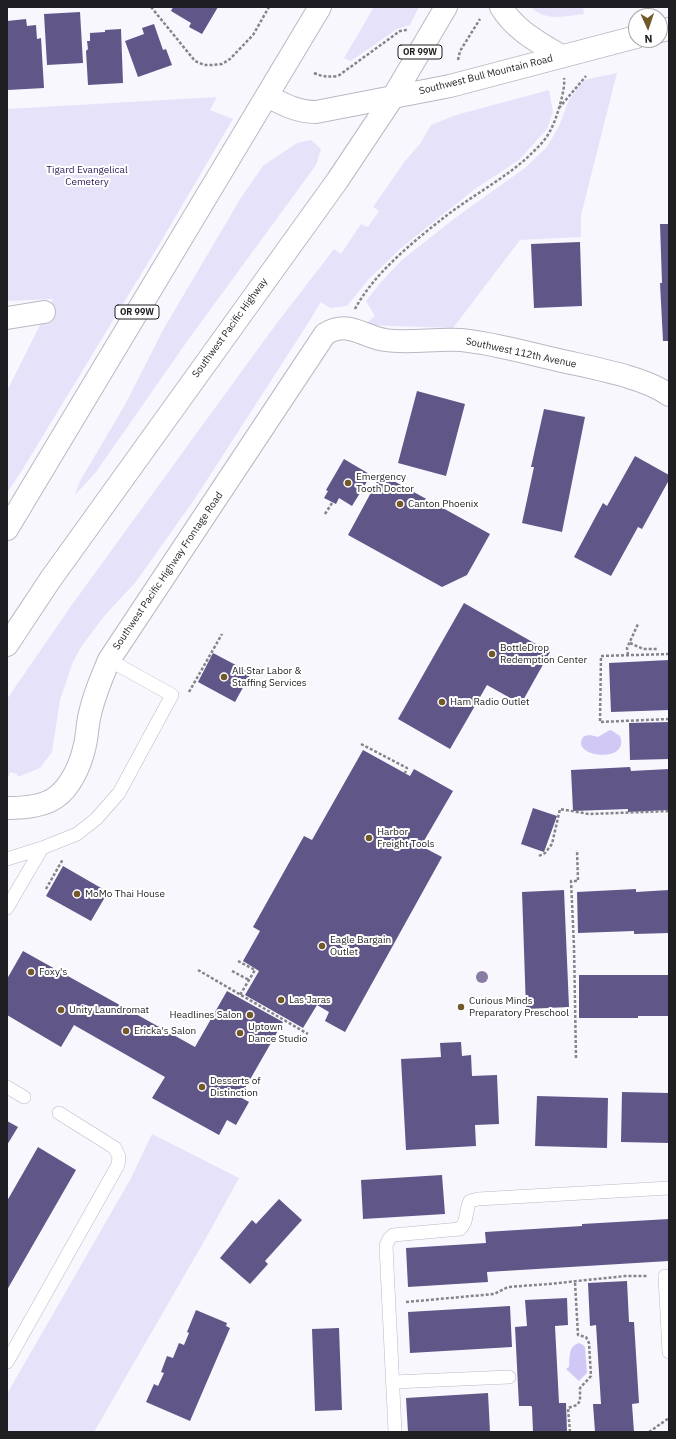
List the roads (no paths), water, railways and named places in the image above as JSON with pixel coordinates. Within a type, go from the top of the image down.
[{"type":"main road","name":"OR 99W","points":[[7,529],[320,7]]},
{"type":"main road","name":"Southwest Pacific Highway","points":[[7,645],[50,580],[337,180],[393,97],[446,7]]},
{"type":"main road","points":[[501,7],[507,17],[520,30],[530,38],[561,56]]},
{"type":"main road","name":"Southwest Bull Mountain Road","points":[[267,96],[296,110],[316,112],[450,86],[628,39]]},
{"type":"main road","points":[[7,318],[44,312]]},
{"type":"main road","name":"Southwest 112th Avenue","points":[[346,327],[385,340],[461,340],[488,344],[637,380],[669,395]]},
{"type":"main road","name":"Southwest Pacific Highway Frontage Road","points":[[7,808],[20,808],[55,798],[69,784],[84,749],[89,717],[99,682],[109,660],[325,334],[333,329],[346,327]]},
{"type":"lane","points":[[7,859],[42,848],[77,834],[96,819],[119,793],[172,695],[109,660]]},
{"type":"lane","points":[[7,908],[42,848]]},
{"type":"lane","points":[[7,1087],[24,1097]]},
{"type":"lane","points":[[7,1362],[118,1165],[119,1157],[115,1148],[59,1113]]},
{"type":"lane","points":[[395,1432],[386,1246],[389,1239],[394,1235],[460,1229],[464,1226],[466,1220],[466,1208],[470,1201],[478,1199],[669,1188]]},
{"type":"lane","points":[[665,1276],[669,1352]]},
{"type":"lane","points":[[393,1382],[509,1377]]},
{"type":"place","name":"Emergency Tooth Doctor","points":[[348,483]]},
{"type":"place","name":"Canton Phoenix","points":[[400,504]]},
{"type":"place","name":"BottleDrop Redemption Center","points":[[492,654]]},
{"type":"place","name":"All Star Labor & Staffing Services","points":[[224,677]]},
{"type":"place","name":"Ham Radio Outlet","points":[[442,702]]},
{"type":"place","name":"Harbor Freight Tools","points":[[369,838]]},
{"type":"place","name":"MoMo Thai House","points":[[77,894]]},
{"type":"place","name":"Eagle Bargain Outlet","points":[[322,946]]},
{"type":"place","name":"Foxy's","points":[[31,972]]},
{"type":"place","name":"Las Jaras","points":[[281,1000]]},
{"type":"place","name":"Curious Minds Preparatory Preschool","points":[[461,1007]]},
{"type":"place","name":"Unity Laundromat","points":[[61,1010]]},
{"type":"place","name":"Headlines Salon","points":[[250,1015]]},
{"type":"place","name":"Ericka's Salon","points":[[126,1031]]},
{"type":"place","name":"Uptown Dance Studio","points":[[240,1033]]},
{"type":"place","name":"Desserts of Distinction","points":[[202,1087]]},
{"type":"park label","name":"Tigard Evangelical Cemetery","points":[[87,176]]}]
